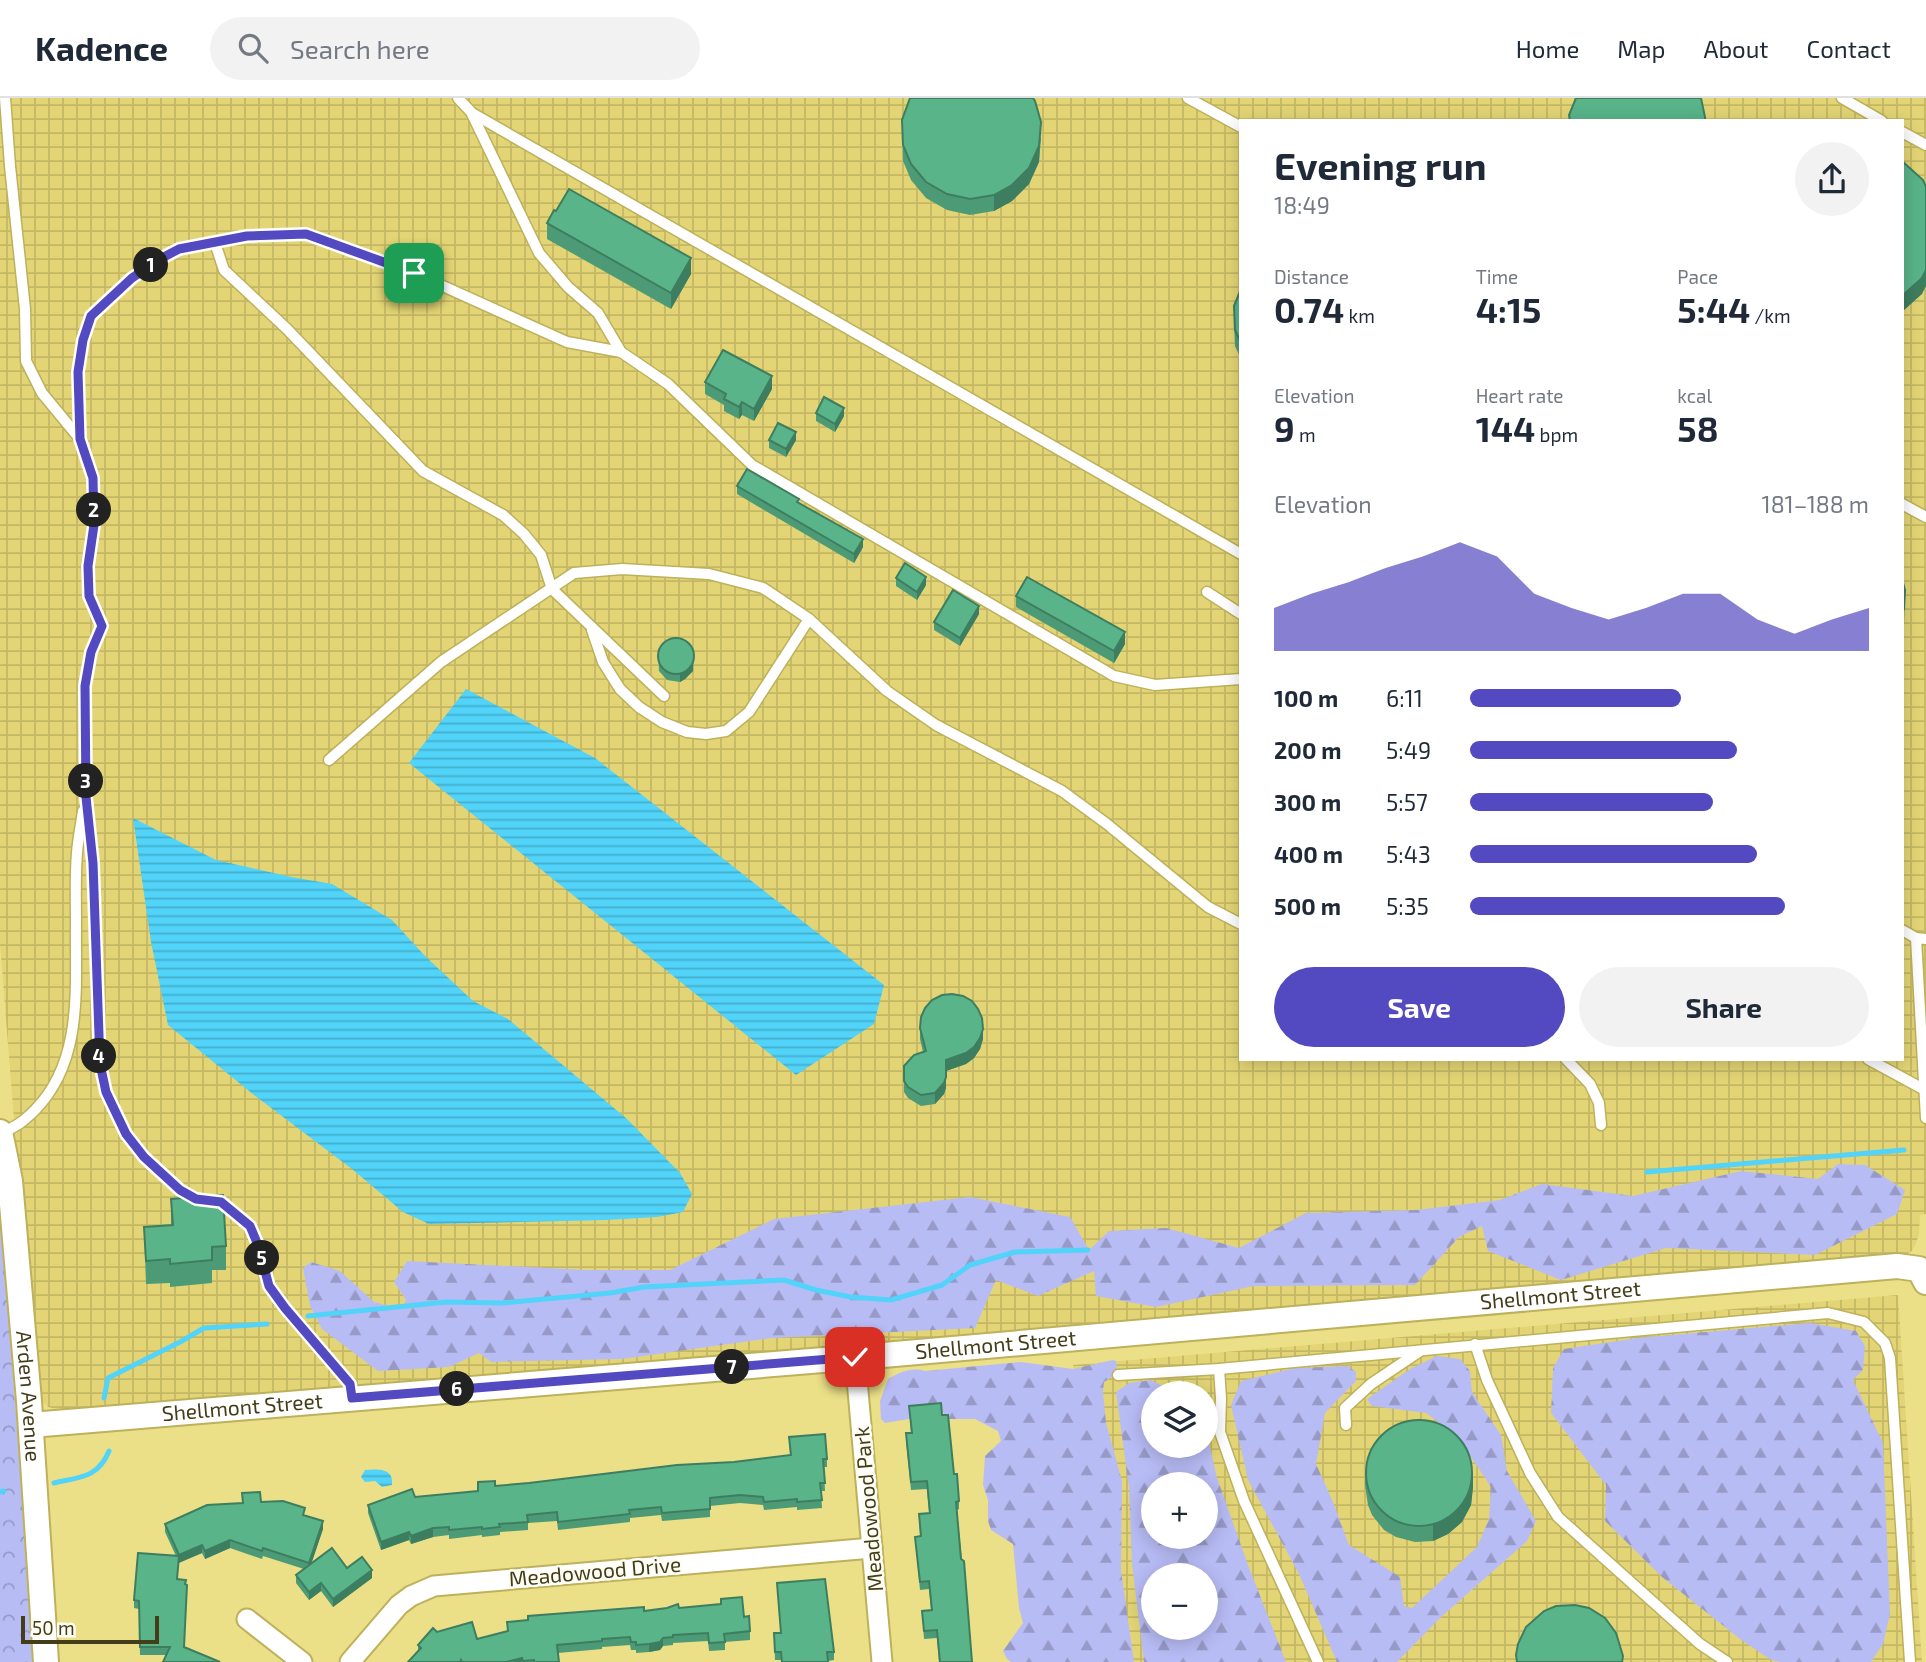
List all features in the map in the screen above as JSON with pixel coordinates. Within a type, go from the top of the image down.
[{"type":"street","name":"Arden Avenue","points":[[0,1132],[10,1181],[31,1425],[46,1662]]},
{"type":"street","name":"Shellmont Street","points":[[31,1425],[855,1357],[1896,1266],[1924,1272]]},
{"type":"street","name":"Meadowood Park","points":[[855,1357],[882,1662]]},
{"type":"street","name":"Meadowood Drive","points":[[350,1662],[399,1605],[411,1596],[434,1586],[872,1548]]},
{"type":"street","points":[[247,1619],[302,1662]]},
{"type":"lane","points":[[5,98],[25,309],[26,361],[42,393],[80,439]]},
{"type":"lane","points":[[458,98],[472,113],[1239,553]]},
{"type":"lane","points":[[1188,98],[1239,126]]},
{"type":"lane","points":[[1842,98],[1879,119]]},
{"type":"lane","points":[[472,113],[539,253],[568,287],[598,313],[621,352]]},
{"type":"lane","points":[[1904,133],[1926,145]]},
{"type":"lane","points":[[352,1398],[350,1384],[269,1286],[250,1226],[221,1202],[196,1199],[180,1190],[144,1157],[126,1134],[116,1115],[106,1092],[100,1064],[93,863],[86,797],[85,686],[91,652],[102,626],[89,596],[88,566],[94,525],[93,478],[80,439],[78,372],[83,340],[91,316],[132,278],[179,249],[247,236],[306,234],[414,273],[566,342],[621,352],[668,384],[752,465],[1114,676],[1155,685],[1239,679]]},
{"type":"lane","points":[[215,243],[224,270],[287,329],[423,471],[503,515],[524,534],[541,555],[552,589],[664,696]]},
{"type":"lane","points":[[1904,505],[1926,517]]},
{"type":"lane","points":[[329,760],[441,662],[574,573],[622,569],[709,574],[763,588],[809,619],[887,691],[936,725],[1062,791],[1208,906],[1239,923]]},
{"type":"lane","points":[[1207,592],[1239,613]]},
{"type":"lane","points":[[591,626],[603,662],[620,688],[639,707],[662,722],[687,732],[706,734],[726,731],[749,712],[809,619]]},
{"type":"lane","points":[[0,1132],[21,1123],[41,1103],[54,1086],[67,1057],[74,1016],[77,854],[86,797]]},
{"type":"lane","points":[[1904,931],[1921,939],[1926,1118]]},
{"type":"lane","points":[[1568,1061],[1590,1084],[1599,1102],[1601,1125]]},
{"type":"lane","points":[[1872,1061],[1924,1090]]},
{"type":"lane","points":[[1118,1375],[1219,1369],[1828,1313],[1864,1322],[1885,1343],[1890,1358],[1910,1662]]},
{"type":"lane","points":[[1475,1344],[1487,1380],[1530,1473],[1558,1517],[1700,1644],[1727,1662]]},
{"type":"lane","points":[[1346,1425],[1345,1408],[1371,1384],[1420,1350]]},
{"type":"lane","points":[[1219,1369],[1220,1432],[1244,1501],[1318,1662]]},
{"type":"shaded area","points":[[0,98],[1926,98],[1926,1214],[1920,1215],[1919,1233],[1912,1251],[1905,1255],[871,1345],[64,1411],[48,1407],[41,1400],[35,1386],[0,943]]},
{"type":"shaded area","points":[[466,689],[595,758],[884,985],[874,1024],[796,1075],[409,763]]},
{"type":"shaded area","points":[[133,818],[216,860],[332,884],[392,920],[425,956],[473,1001],[508,1019],[627,1119],[680,1173],[692,1194],[683,1212],[657,1217],[606,1220],[429,1224],[403,1212],[168,1025],[151,942]]},
{"type":"shaded area","points":[[1898,1295],[1922,1662],[1099,1662],[1073,1365]]},
{"type":"shaded area","points":[[365,1470],[388,1473],[392,1485],[382,1487],[375,1481],[365,1482],[361,1477]]},
{"type":"green space","points":[[1838,1164],[1865,1165],[1905,1190],[1897,1214],[1815,1255],[1666,1248],[1561,1280],[1488,1251],[1482,1226],[1459,1237],[1415,1285],[1254,1286],[1156,1307],[1096,1296],[1094,1271],[1038,1296],[996,1280],[975,1328],[772,1338],[622,1359],[491,1362],[479,1353],[449,1367],[378,1371],[322,1329],[310,1306],[303,1268],[311,1262],[340,1271],[374,1302],[402,1309],[406,1300],[394,1282],[407,1261],[586,1270],[670,1270],[774,1219],[970,1197],[1070,1217],[1089,1250],[1109,1231],[1166,1228],[1239,1248],[1306,1213],[1416,1210],[1500,1200],[1542,1184],[1633,1196],[1741,1171],[1818,1179]]},
{"type":"green space","points":[[0,1195],[34,1662],[0,1662]]},
{"type":"green space","points":[[1810,1323],[1856,1331],[1865,1346],[1863,1370],[1853,1380],[1883,1443],[1890,1614],[1883,1644],[1871,1662],[1781,1662],[1771,1660],[1740,1639],[1662,1577],[1605,1521],[1606,1485],[1551,1413],[1553,1368],[1564,1349],[1637,1338]]},
{"type":"green space","points":[[1437,1356],[1460,1359],[1470,1371],[1472,1392],[1501,1435],[1507,1471],[1536,1521],[1527,1541],[1440,1618],[1397,1662],[1337,1662],[1299,1574],[1248,1480],[1231,1405],[1241,1381],[1295,1368],[1348,1366],[1356,1372],[1356,1381],[1325,1413],[1316,1464],[1349,1545],[1400,1577],[1404,1606],[1412,1608],[1477,1547],[1489,1519],[1491,1487],[1457,1436],[1426,1413],[1372,1406],[1367,1399],[1410,1369]]},
{"type":"green space","points":[[1116,1361],[1116,1371],[1104,1382],[1103,1391],[1106,1423],[1122,1481],[1121,1571],[1134,1662],[1011,1662],[1003,1651],[1023,1623],[1013,1544],[991,1530],[988,1500],[983,1485],[985,1456],[1001,1441],[998,1431],[975,1419],[949,1419],[935,1404],[915,1418],[885,1423],[881,1419],[880,1401],[888,1379],[911,1370],[1021,1362],[1073,1369]]},
{"type":"green space","points":[[1141,1381],[1141,1458],[1212,1458],[1216,1472],[1141,1472],[1141,1549],[1218,1549],[1218,1481],[1286,1662],[1144,1662],[1141,1640],[1218,1640],[1218,1563],[1141,1563],[1141,1638],[1132,1564],[1129,1488],[1116,1392],[1129,1383]]},
{"type":"building","points":[[910,98],[1033,98],[1041,122],[1039,146],[1029,168],[1012,185],[994,195],[970,199],[947,194],[926,182],[911,164],[903,145],[902,120]]},
{"type":"building","points":[[1576,98],[1701,98],[1705,119],[1570,119]]},
{"type":"building","points":[[1904,163],[1923,180],[1926,187],[1926,270],[1922,278],[1904,294]]},
{"type":"building","points":[[569,189],[691,258],[671,293],[547,223]]},
{"type":"building","points":[[1239,294],[1239,339],[1235,330],[1234,306]]},
{"type":"building","points":[[723,350],[772,376],[754,409],[742,402],[739,407],[724,399],[726,394],[705,382]]},
{"type":"building","points":[[824,397],[844,408],[835,424],[816,413]]},
{"type":"building","points":[[778,423],[796,432],[786,449],[769,440]]},
{"type":"building","points":[[747,469],[799,499],[797,502],[863,539],[854,554],[737,486]]},
{"type":"building","points":[[905,563],[926,577],[917,592],[896,578]]},
{"type":"building","points":[[1027,577],[1125,632],[1114,651],[1016,596]]},
{"type":"building","points":[[953,590],[979,606],[960,638],[934,622]]},
{"type":"building","points":[[676,638],[689,643],[694,656],[689,669],[676,674],[663,669],[658,656],[663,643]]},
{"type":"building","points":[[952,994],[972,1001],[982,1018],[983,1029],[974,1047],[946,1060],[944,1083],[935,1093],[921,1095],[904,1081],[904,1066],[914,1055],[926,1051],[920,1028],[925,1008],[932,1000]]},
{"type":"building","points":[[223,1195],[226,1246],[212,1247],[212,1260],[170,1264],[170,1259],[146,1261],[144,1227],[173,1225],[171,1199]]},
{"type":"building","points":[[941,1403],[942,1415],[948,1415],[954,1474],[957,1474],[959,1501],[956,1502],[972,1662],[940,1662],[937,1630],[924,1631],[922,1611],[932,1610],[929,1581],[920,1582],[915,1537],[921,1536],[919,1514],[930,1513],[927,1481],[911,1482],[906,1433],[912,1433],[909,1406]]},
{"type":"building","points":[[1419,1420],[1439,1424],[1457,1435],[1468,1453],[1472,1473],[1468,1493],[1457,1511],[1439,1522],[1419,1526],[1399,1522],[1381,1511],[1370,1493],[1366,1473],[1370,1453],[1381,1435],[1399,1424]]},
{"type":"building","points":[[825,1434],[827,1459],[823,1459],[825,1483],[820,1483],[822,1500],[764,1502],[763,1497],[740,1495],[710,1498],[710,1509],[662,1513],[661,1507],[629,1510],[630,1514],[558,1522],[557,1512],[527,1515],[528,1522],[499,1524],[500,1527],[449,1530],[449,1527],[433,1528],[411,1536],[409,1532],[381,1542],[368,1505],[412,1489],[415,1497],[478,1491],[478,1482],[495,1481],[495,1486],[791,1455],[789,1437]]},
{"type":"building","points":[[260,1492],[261,1502],[283,1501],[305,1508],[303,1515],[323,1521],[309,1563],[230,1540],[205,1551],[202,1545],[179,1555],[165,1524],[207,1505],[243,1503],[242,1493]]},
{"type":"building","points":[[332,1548],[347,1568],[362,1557],[372,1570],[333,1599],[321,1583],[309,1592],[296,1575]]},
{"type":"building","points":[[138,1553],[179,1556],[177,1579],[186,1580],[187,1585],[184,1647],[220,1662],[163,1662],[170,1647],[140,1647],[139,1601],[134,1600]]},
{"type":"building","points":[[825,1579],[834,1652],[827,1652],[828,1662],[782,1662],[781,1652],[775,1652],[774,1633],[781,1633],[777,1583]]},
{"type":"building","points":[[742,1597],[744,1617],[749,1616],[750,1631],[724,1634],[725,1642],[709,1643],[708,1633],[673,1635],[660,1642],[636,1645],[636,1642],[631,1642],[630,1637],[557,1645],[559,1662],[523,1661],[522,1658],[506,1662],[408,1662],[421,1648],[418,1645],[433,1628],[437,1632],[472,1622],[477,1639],[508,1631],[507,1622],[528,1620],[528,1616],[644,1607],[644,1611],[678,1604],[679,1608],[721,1604],[721,1599]]},
{"type":"building","points":[[1575,1605],[1589,1608],[1605,1618],[1616,1633],[1623,1656],[1622,1662],[1517,1662],[1518,1644],[1526,1627],[1544,1611],[1556,1606]]},
{"type":"waterway","points":[[1647,1172],[1904,1150]]},
{"type":"waterway","points":[[308,1316],[446,1302],[503,1303],[610,1293],[644,1287],[784,1280],[851,1297],[891,1300],[942,1285],[970,1265],[1015,1252],[1088,1250]]},
{"type":"waterway","points":[[104,1398],[108,1378],[204,1328],[267,1324]]},
{"type":"waterway","points":[[54,1483],[94,1471],[105,1460],[109,1451]]},
{"type":"waterway","points":[[0,1492],[4,1491]]},
{"type":"route","points":[[414,273],[306,234],[247,236],[179,249],[132,278],[91,316],[83,340],[78,372],[80,439],[93,478],[94,525],[88,566],[89,596],[102,626],[91,652],[85,686],[86,797],[93,863],[100,1064],[106,1092],[126,1134],[144,1157],[180,1190],[196,1199],[221,1202],[250,1226],[269,1286],[350,1384],[352,1398],[855,1357]]}]
